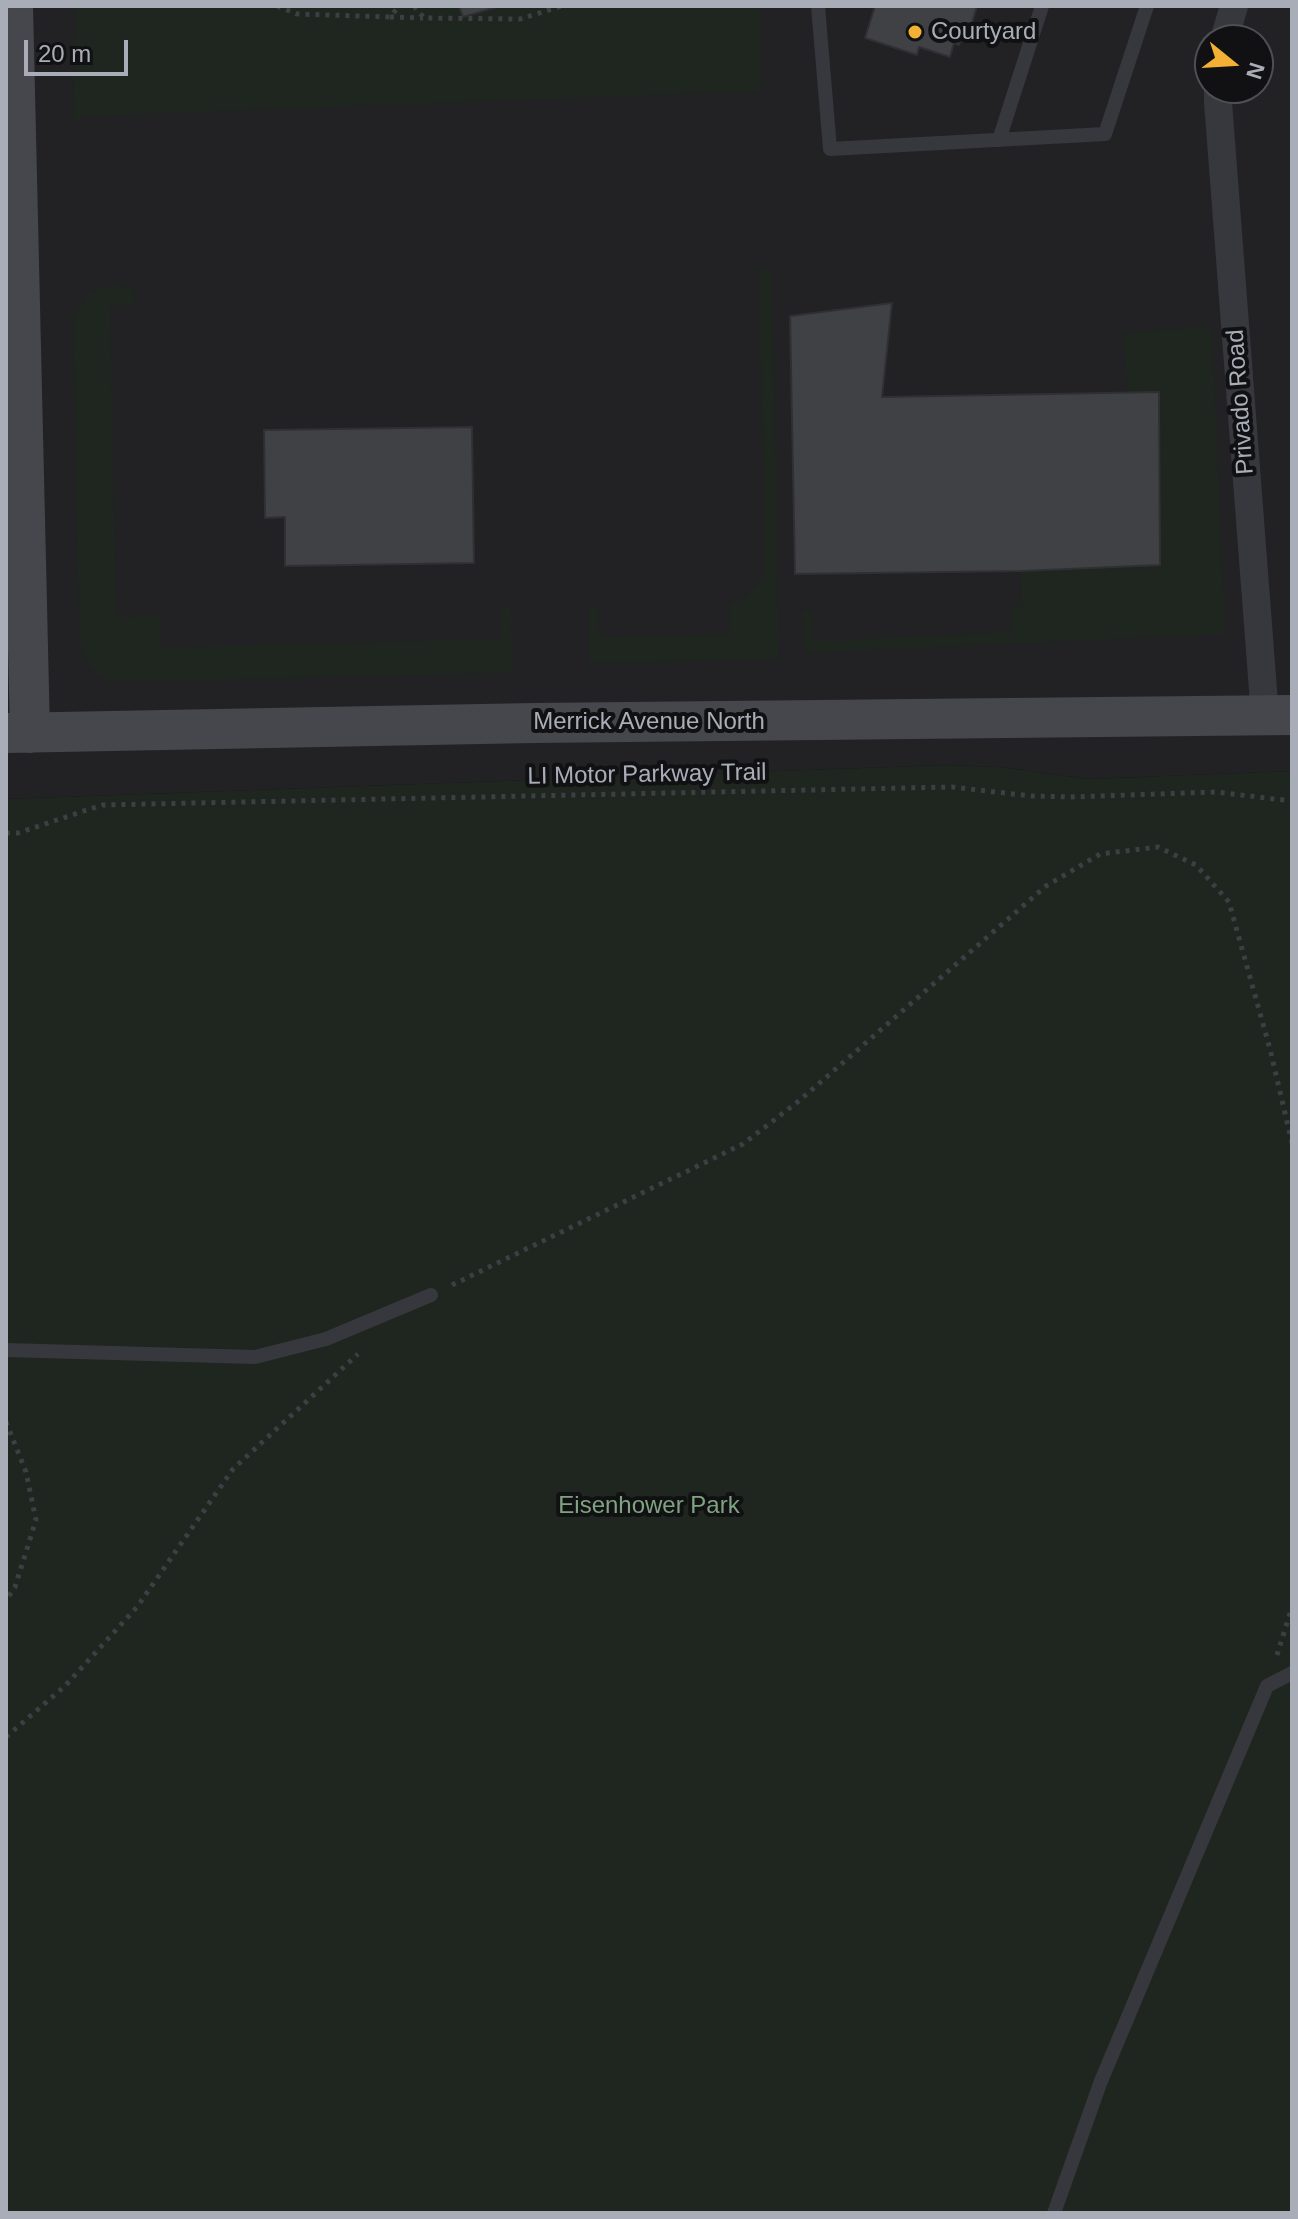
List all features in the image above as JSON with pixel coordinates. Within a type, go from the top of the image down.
[{"type":"main road","points":[[13,6],[19,266],[18,733]]},
{"type":"main road","points":[[6,199],[19,266]]},
{"type":"main road","name":"Merrick Avenue North","points":[[18,733],[534,723],[1278,716]]},
{"type":"street","name":"Privado Road","points":[[1218,104],[1278,716]]},
{"type":"lane","points":[[818,6],[830,149],[1105,134],[1147,6]]},
{"type":"lane","points":[[999,140],[1042,6]]},
{"type":"lane","points":[[6,1350],[255,1357],[326,1339],[431,1295]]},
{"type":"lane","points":[[1054,2213],[1101,2081],[1267,1686],[1292,1673]]},
{"type":"path","points":[[277,6],[297,14],[520,19],[562,6]]},
{"type":"path","points":[[390,17],[399,6]]},
{"type":"path","points":[[414,6],[424,18]]},
{"type":"path","name":"LI Motor Parkway Trail","points":[[6,833],[18,833],[102,805],[952,787],[1057,797],[1216,792],[1292,801]]},
{"type":"path","points":[[431,1295],[743,1144],[800,1100],[1046,886],[1100,854],[1158,847],[1196,865],[1229,902],[1270,1049],[1292,1143]]},
{"type":"path","points":[[6,1737],[65,1686],[137,1607],[233,1469],[369,1345]]},
{"type":"path","points":[[6,1422],[26,1472],[36,1520],[15,1587],[6,1600]]},
{"type":"path","points":[[1267,1686],[1292,1607]]},
{"type":"shaded area","points":[[6,6],[1292,6],[1292,771],[1088,779],[1001,767],[945,765],[6,799]]},
{"type":"green space","points":[[76,6],[760,6],[762,91],[91,116],[73,121]]},
{"type":"green space","points":[[759,268],[772,268],[779,660],[589,663],[589,607],[598,606],[599,637],[730,634],[730,606],[747,596],[765,574]]},
{"type":"green space","points":[[110,285],[131,287],[135,305],[110,306],[116,617],[160,616],[161,647],[502,639],[502,607],[511,607],[512,673],[109,682],[89,666],[79,642],[73,318],[87,297]]},
{"type":"green space","points":[[1212,327],[1225,634],[804,653],[802,611],[811,610],[813,641],[1011,632],[1011,606],[1022,605],[1021,571],[1127,395],[1124,332]]},
{"type":"green space","name":"Eisenhower Park","points":[[945,765],[1001,767],[1088,779],[1292,771],[1292,2213],[6,2213],[6,799]]},
{"type":"building","points":[[459,6],[500,6],[463,17]]},
{"type":"building","name":"Courtyard","points":[[875,6],[977,6],[971,26],[965,25],[959,45],[954,43],[950,57],[919,47],[917,55],[865,38]]},
{"type":"building","points":[[892,303],[882,397],[1159,392],[1160,565],[1021,571],[795,574],[790,316]]},
{"type":"building","points":[[472,427],[474,563],[285,566],[285,517],[265,518],[264,430]]},
{"type":"place","name":"Courtyard","points":[[915,32]]}]
